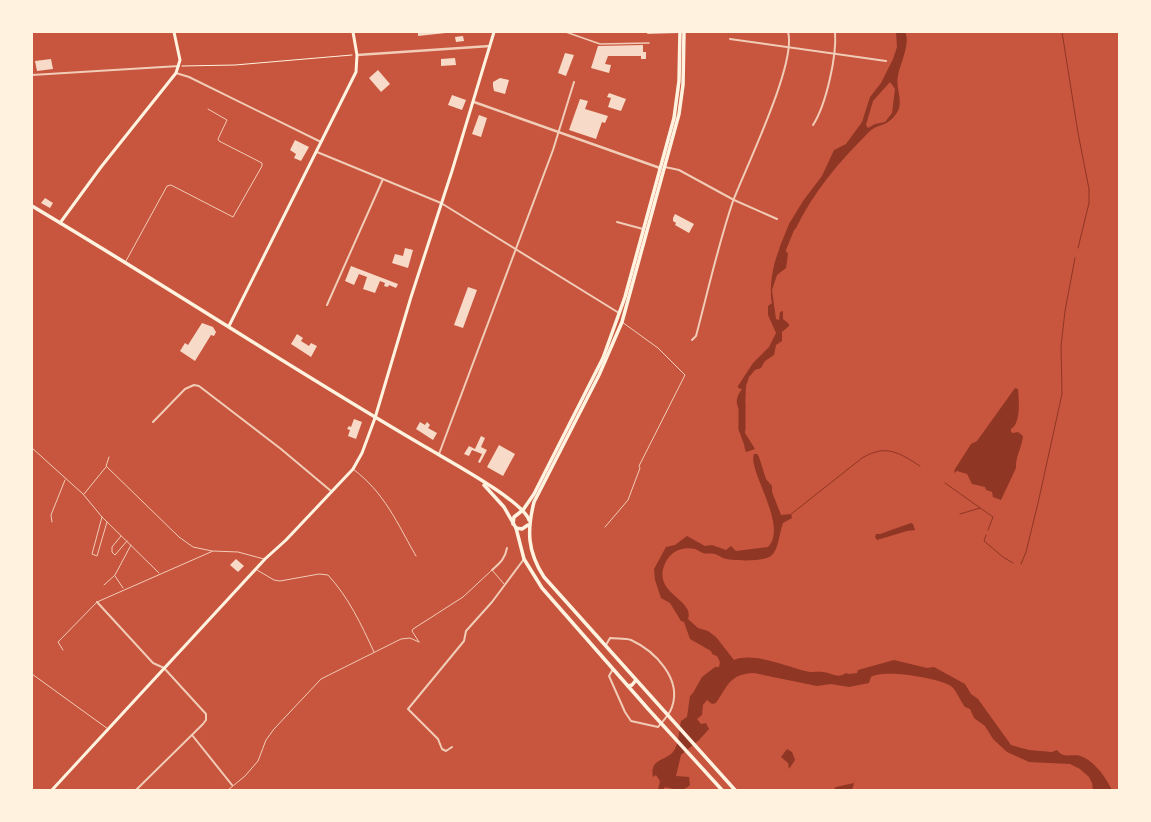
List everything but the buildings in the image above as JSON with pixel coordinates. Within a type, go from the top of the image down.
[{"type":"highway","points":[[676,114],[679,81],[680,32]]},
{"type":"highway","points":[[684,32],[683,85],[624,316],[596,381],[534,502],[528,525],[534,556],[540,569],[554,588],[735,790]]},
{"type":"highway","points":[[32,207],[518,504],[529,520]]},
{"type":"highway","points":[[650,213],[620,314],[603,358],[534,494],[523,510],[515,516],[515,526],[524,559],[542,588],[649,710],[722,790]]},
{"type":"highway","points":[[620,314],[624,316]]},
{"type":"highway","points":[[482,482],[497,497],[515,526],[522,529],[528,525]]},
{"type":"highway","points":[[628,686],[633,684],[636,680]]},
{"type":"main road","points":[[60,223],[101,167],[176,73],[180,60],[174,32]]},
{"type":"main road","points":[[229,326],[356,72],[357,55],[353,32]]},
{"type":"main road","points":[[52,790],[265,559],[286,540],[353,469],[362,453],[375,418],[441,203],[474,102],[494,32]]},
{"type":"street","points":[[566,32],[600,44],[649,43]]},
{"type":"street","points":[[648,33],[680,32]]},
{"type":"street","points":[[692,340],[696,336],[734,200],[747,171],[784,70],[789,48],[788,32]]},
{"type":"street","points":[[813,125],[821,113],[834,53],[835,32]]},
{"type":"street","points":[[730,39],[886,61]]},
{"type":"street","points":[[357,55],[490,46]]},
{"type":"street","points":[[32,75],[179,66]]},
{"type":"street","points":[[176,73],[189,77],[321,142]]},
{"type":"street","points":[[439,456],[558,132],[574,82]]},
{"type":"street","points":[[474,102],[663,168],[679,170],[734,200],[777,219]]},
{"type":"street","points":[[316,152],[441,203],[620,314]]},
{"type":"street","points":[[327,305],[382,179]]},
{"type":"street","points":[[617,222],[644,229]]},
{"type":"street","points":[[153,422],[185,389],[194,385],[199,386],[281,449],[331,492]]},
{"type":"street","points":[[492,570],[502,562],[506,556],[507,548]]},
{"type":"street","points":[[452,747],[446,751],[442,749],[438,739],[408,709],[464,641],[466,630],[492,602],[524,559]]},
{"type":"street","points":[[97,602],[153,663],[164,668],[206,714],[206,720],[136,790]]},
{"type":"street","points":[[606,646],[610,638],[629,640],[652,653],[663,667],[675,688],[672,709],[658,727],[631,721],[624,712],[609,676],[613,669]]},
{"type":"street","points":[[192,735],[232,785]]},
{"type":"lane","points":[[125,263],[167,186],[171,185],[233,217],[262,166],[262,163],[219,141],[218,139],[227,120],[208,109]]},
{"type":"lane","points":[[605,527],[631,494],[640,468],[639,466],[685,375],[658,348],[622,322]]},
{"type":"lane","points":[[32,448],[83,494],[102,516],[159,573]]},
{"type":"lane","points":[[83,494],[106,466],[109,457]]},
{"type":"lane","points":[[106,466],[187,543],[200,549],[238,552],[265,559]]},
{"type":"lane","points":[[353,469],[370,481],[380,494],[416,556]]},
{"type":"lane","points":[[52,522],[51,515],[66,480]]},
{"type":"lane","points":[[102,516],[92,554],[95,556],[98,556],[107,521]]},
{"type":"lane","points":[[122,535],[112,547],[112,552],[115,555],[127,541]]},
{"type":"lane","points":[[104,585],[115,575],[131,545]]},
{"type":"lane","points":[[63,650],[58,642],[97,602],[159,573],[213,551]]},
{"type":"lane","points":[[256,569],[270,578],[280,581],[319,574],[328,575],[339,587],[356,615],[374,652]]},
{"type":"lane","points":[[228,790],[232,785],[245,776],[258,761],[266,740],[274,729],[321,679],[374,652],[406,638],[419,642],[412,632],[413,629],[463,597],[492,570],[504,584]]},
{"type":"lane","points":[[115,575],[123,590]]},
{"type":"lane","points":[[32,674],[108,729]]},
{"type":"path","points":[[179,66],[235,65],[352,56]]},
{"type":"shaded area","points":[[896,32],[905,32],[907,42],[897,81],[900,100],[899,110],[889,121],[872,129],[838,165],[819,189],[796,228],[789,235],[789,224],[803,201],[822,176],[834,150],[846,144],[862,122],[870,97],[881,83],[893,59],[897,47]],"holes":[[[890,82],[895,89],[892,113],[885,122],[875,124],[868,128],[866,125],[873,101]]]},
{"type":"shaded area","points":[[787,239],[788,243],[784,248],[788,254],[786,268],[777,275],[772,290],[776,319],[779,320],[780,312],[783,311],[783,319],[789,324],[789,326],[782,332],[782,341],[776,345],[774,355],[765,361],[761,368],[755,370],[749,377],[746,386],[745,408],[742,413],[737,404],[738,395],[742,389],[738,388],[738,386],[753,363],[769,347],[776,333],[768,315],[768,306],[772,303],[771,288],[775,260],[782,244]]},
{"type":"shaded area","points":[[1015,388],[1018,389],[1019,411],[1018,417],[1011,429],[1011,432],[1018,432],[1023,436],[1016,468],[1001,500],[993,497],[992,492],[986,490],[985,487],[972,484],[967,474],[957,471],[954,473],[971,444],[977,441]]},
{"type":"shaded area","points":[[742,420],[745,433],[755,449],[746,452],[739,428],[739,422]]},
{"type":"shaded area","points":[[754,454],[757,454],[759,457],[766,479],[772,486],[772,492],[781,515],[791,514],[792,518],[783,523],[776,549],[771,556],[767,558],[755,560],[733,560],[723,558],[715,554],[703,553],[690,548],[680,549],[672,554],[666,561],[662,576],[669,590],[686,607],[689,612],[688,619],[698,628],[708,631],[716,637],[734,660],[742,658],[760,659],[779,663],[807,672],[823,672],[838,676],[846,673],[857,673],[858,670],[894,660],[927,668],[934,667],[965,684],[971,694],[978,699],[1011,745],[1029,750],[1052,752],[1057,750],[1063,755],[1076,755],[1083,757],[1100,771],[1112,790],[1093,790],[1089,777],[1080,769],[1070,764],[1029,762],[1007,752],[993,739],[985,726],[974,718],[970,709],[965,707],[954,689],[942,682],[910,675],[887,674],[871,677],[869,683],[849,687],[831,684],[817,686],[754,673],[734,678],[716,703],[712,704],[707,700],[703,705],[702,715],[697,719],[701,724],[706,723],[709,729],[699,740],[681,755],[676,776],[689,777],[690,785],[681,790],[665,787],[663,790],[658,790],[660,781],[656,775],[653,777],[654,766],[660,760],[672,753],[675,749],[681,721],[687,717],[690,696],[702,677],[715,667],[719,667],[720,662],[717,656],[712,654],[711,651],[690,639],[684,622],[681,621],[670,603],[661,598],[655,580],[654,569],[666,547],[675,545],[687,536],[705,546],[712,545],[726,550],[731,546],[736,551],[768,547],[773,538],[774,526],[771,513],[753,462]]},
{"type":"shaded area","points":[[911,523],[913,524],[915,530],[877,540],[875,537],[876,534]]},
{"type":"shaded area","points":[[787,749],[792,752],[795,760],[789,769],[788,763],[781,757]]},
{"type":"shaded area","points":[[856,777],[852,790],[833,790],[836,787],[854,783]]},
{"type":"waterway","points":[[1062,32],[1078,133],[1089,189],[1089,203],[1078,248]]},
{"type":"waterway","points":[[783,248],[792,226]]},
{"type":"waterway","points":[[1021,564],[1026,552],[1038,503],[1062,394],[1061,346],[1065,311],[1075,258]]},
{"type":"waterway","points":[[742,404],[742,429]]},
{"type":"waterway","points":[[790,515],[862,458],[870,454],[878,451],[892,452],[905,457],[920,466]]},
{"type":"waterway","points":[[945,483],[993,517],[988,530]]},
{"type":"waterway","points":[[960,514],[980,508]]},
{"type":"waterway","points":[[986,535],[984,541],[1003,557],[1013,563]]}]
